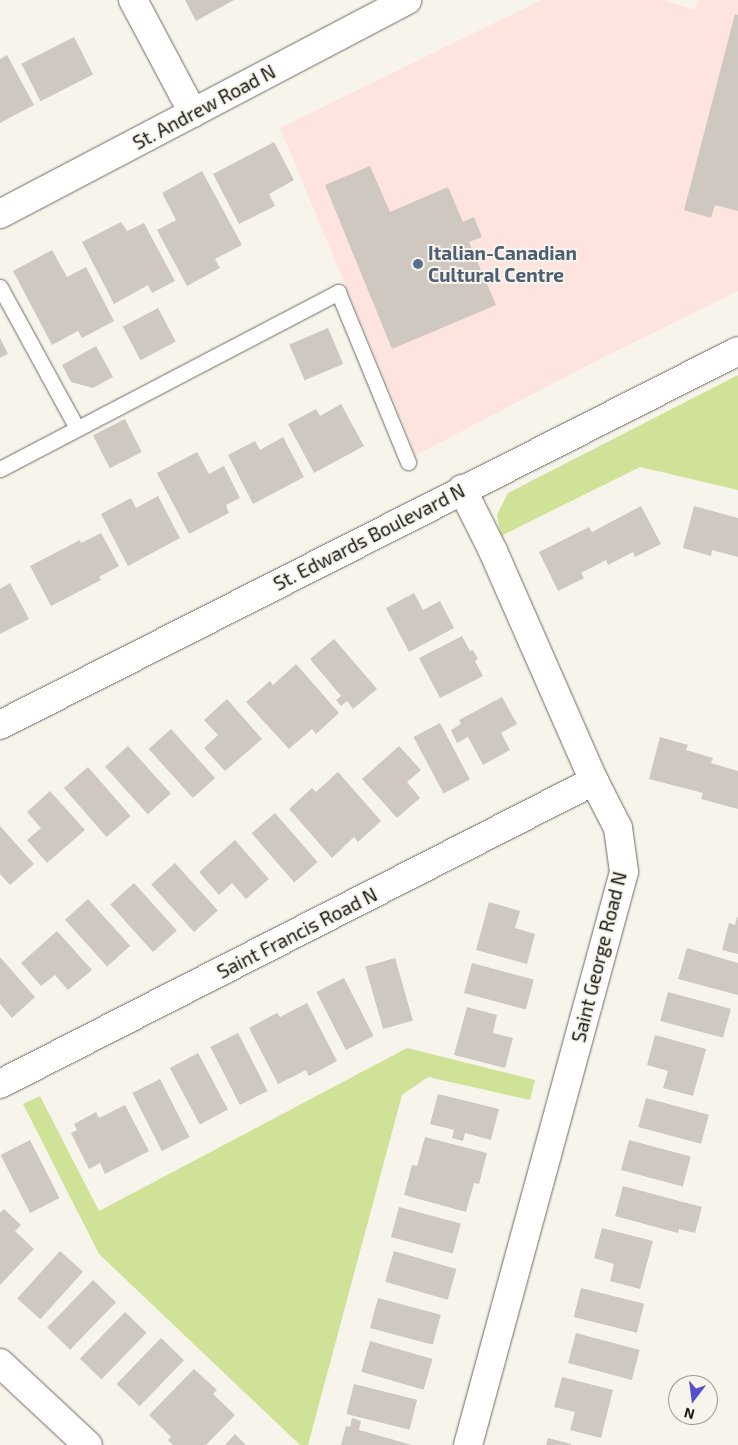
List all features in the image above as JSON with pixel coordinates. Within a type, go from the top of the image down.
[{"type":"street","points":[[133,0],[193,113]]},
{"type":"street","name":"St. Andrew Road N","points":[[0,214],[407,0]]},
{"type":"street","name":"St. Edwards Boulevard N","points":[[0,725],[738,350]]},
{"type":"street","name":"Saint George Road N","points":[[462,489],[493,551],[594,781],[618,828],[624,872],[468,1445]]},
{"type":"street","name":"Saint Francis Road N","points":[[0,1084],[594,781]]},
{"type":"street","points":[[0,1363],[88,1445]]},
{"type":"lane","points":[[0,287],[76,428]]},
{"type":"lane","points":[[0,468],[338,292],[408,462]]},
{"type":"shaded area","points":[[541,0],[662,0],[695,10],[698,0],[738,0],[738,291],[600,359],[416,455],[280,128]]},
{"type":"green space","points":[[738,375],[738,490],[640,467],[501,536],[497,515],[508,493]]},
{"type":"green space","points":[[407,1048],[535,1080],[530,1100],[428,1077],[402,1095],[308,1445],[300,1445],[99,1254],[23,1104],[40,1096],[99,1211]]},
{"type":"building","points":[[185,0],[234,0],[196,21]]},
{"type":"building","points":[[735,14],[738,15],[738,211],[715,205],[711,218],[684,210]]},
{"type":"building","points":[[74,37],[93,74],[40,101],[21,64]]},
{"type":"building","points":[[7,55],[34,105],[0,123],[0,59]]},
{"type":"building","points":[[274,142],[294,180],[269,194],[275,206],[239,224],[213,174]]},
{"type":"building","name":"Italian-Canadian Cultural Centre","points":[[370,166],[390,212],[448,187],[463,222],[474,217],[482,237],[469,242],[496,305],[392,349],[325,185]]},
{"type":"building","points":[[202,171],[242,245],[215,259],[220,268],[187,286],[157,230],[176,220],[162,193]]},
{"type":"building","points":[[121,222],[127,231],[144,223],[175,281],[152,293],[148,285],[114,304],[82,242]]},
{"type":"building","points":[[52,250],[67,277],[86,267],[114,321],[82,338],[78,331],[52,345],[13,271]]},
{"type":"building","points":[[158,308],[176,342],[141,360],[123,327]]},
{"type":"building","points":[[328,328],[343,364],[305,380],[289,344]]},
{"type":"building","points":[[0,338],[8,354],[0,358]]},
{"type":"building","points":[[96,346],[113,377],[93,388],[71,382],[62,365]]},
{"type":"building","points":[[341,404],[364,446],[314,473],[288,424],[316,409],[320,416]]},
{"type":"building","points":[[125,419],[142,452],[110,468],[93,435]]},
{"type":"building","points":[[283,437],[304,477],[253,504],[228,455],[255,441],[260,450]]},
{"type":"building","points":[[197,452],[209,474],[224,466],[240,498],[226,505],[229,513],[189,534],[157,473]]},
{"type":"building","points":[[158,496],[180,538],[128,566],[101,514],[131,498],[136,508]]},
{"type":"building","points":[[641,506],[661,544],[635,557],[633,552],[608,565],[606,560],[581,573],[584,578],[558,591],[539,552],[589,527],[592,532]]},
{"type":"building","points":[[694,506],[738,518],[738,557],[712,550],[711,556],[683,548]]},
{"type":"building","points":[[101,533],[119,566],[99,577],[101,580],[51,606],[30,566],[80,540],[81,543]]},
{"type":"building","points":[[10,583],[29,619],[0,634],[0,589]]},
{"type":"building","points":[[414,593],[423,610],[440,601],[454,628],[409,652],[386,608]]},
{"type":"building","points":[[462,636],[470,651],[473,650],[478,659],[475,661],[483,676],[440,698],[419,658]]},
{"type":"building","points":[[334,639],[377,689],[353,709],[347,701],[341,706],[336,700],[341,696],[310,659]]},
{"type":"building","points":[[296,664],[339,713],[316,734],[312,729],[289,749],[246,702],[270,681],[273,685]]},
{"type":"building","points":[[502,697],[517,724],[501,733],[510,750],[483,765],[468,737],[457,743],[451,730],[461,724],[459,720]]},
{"type":"building","points":[[227,699],[262,739],[225,771],[204,748],[218,735],[204,720]]},
{"type":"building","points":[[440,723],[470,780],[444,794],[414,737]]},
{"type":"building","points":[[171,729],[215,778],[193,798],[149,749]]},
{"type":"building","points":[[660,737],[688,745],[686,750],[713,758],[711,763],[738,771],[738,809],[701,799],[703,793],[649,779]]},
{"type":"building","points":[[128,746],[171,794],[148,814],[105,767]]},
{"type":"building","points":[[399,746],[421,770],[407,782],[420,798],[397,818],[362,779]]},
{"type":"building","points":[[88,767],[131,816],[106,837],[64,788]]},
{"type":"building","points":[[338,772],[381,821],[358,842],[354,837],[332,858],[289,809],[312,788],[316,792]]},
{"type":"building","points":[[50,791],[85,830],[47,863],[27,840],[41,828],[27,812]]},
{"type":"building","points":[[275,813],[318,862],[294,882],[252,833]]},
{"type":"building","points":[[0,826],[34,864],[10,885],[0,874]]},
{"type":"building","points":[[235,840],[269,879],[246,899],[232,883],[219,895],[199,872]]},
{"type":"building","points":[[175,863],[218,911],[194,932],[151,884]]},
{"type":"building","points":[[134,883],[177,931],[153,952],[110,904]]},
{"type":"building","points":[[88,899],[130,946],[107,967],[65,920]]},
{"type":"building","points":[[489,902],[520,911],[515,928],[535,934],[527,964],[476,950]]},
{"type":"building","points":[[737,917],[738,954],[722,950],[729,923],[735,925]]},
{"type":"building","points":[[57,931],[92,970],[68,990],[55,975],[41,986],[21,963]]},
{"type":"building","points":[[687,948],[738,963],[738,995],[678,979]]},
{"type":"building","points":[[0,957],[35,997],[12,1018],[0,1004]]},
{"type":"building","points":[[395,958],[413,1020],[383,1029],[365,967]]},
{"type":"building","points":[[472,963],[534,980],[526,1010],[464,993]]},
{"type":"building","points":[[344,978],[374,1036],[346,1050],[316,992]]},
{"type":"building","points":[[668,992],[731,1009],[723,1038],[660,1021]]},
{"type":"building","points":[[307,1003],[337,1061],[309,1076],[306,1070],[278,1084],[249,1028],[277,1013],[280,1017]]},
{"type":"building","points":[[467,1007],[497,1015],[493,1033],[513,1038],[505,1068],[454,1055]]},
{"type":"building","points":[[238,1033],[268,1091],[240,1105],[210,1047]]},
{"type":"building","points":[[655,1035],[706,1049],[693,1096],[663,1088],[668,1071],[647,1065]]},
{"type":"building","points":[[198,1053],[228,1110],[200,1125],[170,1068]]},
{"type":"building","points":[[160,1079],[190,1137],[162,1151],[132,1093]]},
{"type":"building","points":[[438,1094],[499,1109],[491,1140],[465,1133],[463,1141],[452,1138],[454,1130],[430,1124]]},
{"type":"building","points":[[646,1098],[709,1115],[701,1144],[638,1127]]},
{"type":"building","points":[[125,1105],[149,1151],[105,1174],[100,1163],[89,1169],[71,1133],[77,1130],[74,1124],[96,1112],[99,1118]]},
{"type":"building","points":[[425,1137],[487,1153],[479,1184],[474,1183],[466,1212],[404,1195],[412,1165],[417,1166]]},
{"type":"building","points":[[30,1140],[60,1198],[30,1213],[1,1155]]},
{"type":"building","points":[[629,1140],[691,1157],[683,1187],[621,1170]]},
{"type":"building","points":[[623,1186],[702,1207],[695,1233],[679,1229],[678,1233],[615,1216]]},
{"type":"building","points":[[399,1207],[461,1224],[453,1254],[391,1237]]},
{"type":"building","points":[[4,1209],[21,1225],[15,1231],[34,1249],[0,1285],[0,1213]]},
{"type":"building","points":[[602,1228],[653,1241],[640,1289],[610,1281],[614,1264],[594,1258]]},
{"type":"building","points":[[60,1251],[83,1272],[40,1319],[17,1299]]},
{"type":"building","points":[[394,1251],[456,1269],[448,1300],[385,1282]]},
{"type":"building","points":[[93,1280],[116,1302],[70,1350],[47,1327]]},
{"type":"building","points":[[581,1288],[644,1304],[637,1333],[574,1317]]},
{"type":"building","points":[[378,1298],[441,1315],[433,1345],[370,1328]]},
{"type":"building","points":[[125,1312],[147,1333],[101,1380],[80,1359]]},
{"type":"building","points":[[576,1333],[640,1350],[632,1380],[568,1363]]},
{"type":"building","points":[[161,1338],[184,1360],[140,1406],[117,1384]]},
{"type":"building","points":[[370,1341],[432,1359],[424,1390],[361,1372]]},
{"type":"building","points":[[194,1369],[217,1390],[213,1394],[235,1415],[206,1445],[173,1445],[168,1440],[171,1437],[149,1415]]},
{"type":"building","points":[[562,1377],[613,1390],[601,1438],[570,1430],[575,1412],[554,1407]]},
{"type":"building","points":[[354,1384],[417,1400],[410,1430],[347,1414]]},
{"type":"building","points":[[352,1418],[361,1421],[359,1430],[412,1445],[341,1445],[346,1426],[350,1427]]},
{"type":"building","points":[[235,1434],[246,1445],[225,1445]]},
{"type":"building","points":[[548,1438],[571,1444],[571,1445],[546,1445]]},
{"type":"place","name":"Italian-Canadian Cultural Centre","points":[[418,264]]}]
